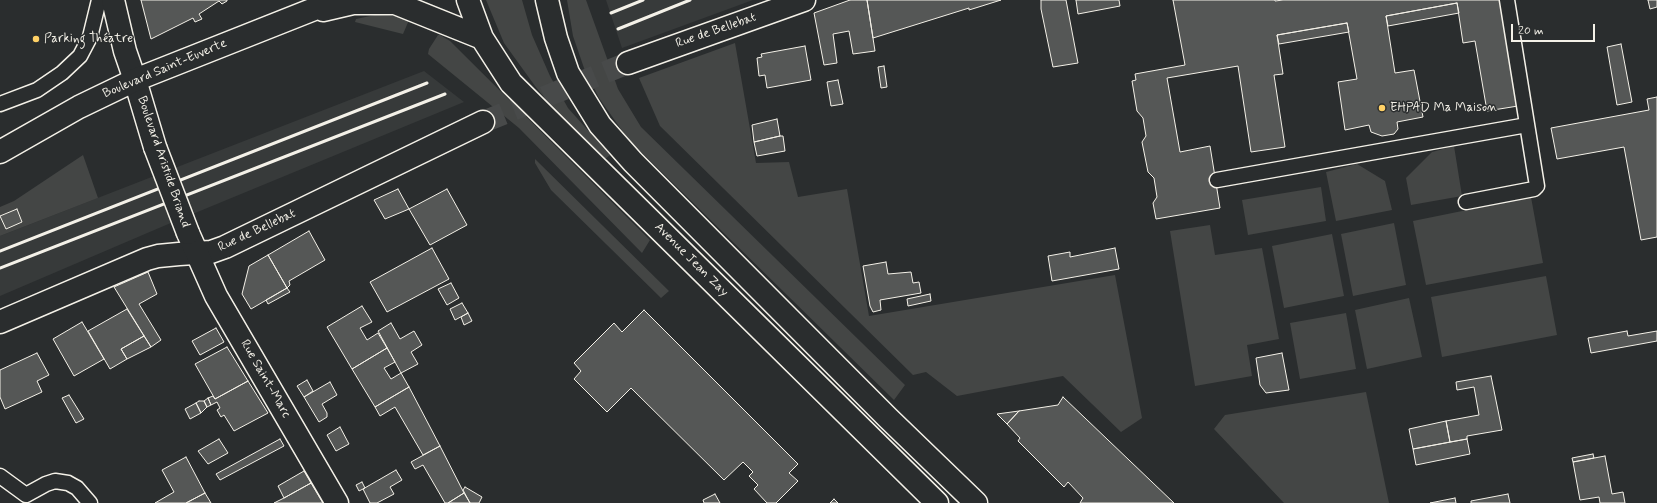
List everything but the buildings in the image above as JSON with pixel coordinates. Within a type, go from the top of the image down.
[{"type":"main road","name":"Boulevard Aristide Briand","points":[[113,0],[125,51],[155,147],[188,233],[198,254]]},
{"type":"main road","name":"Boulevard Saint-Euverte","points":[[5,145],[135,80],[337,0]]},
{"type":"main road","name":"Avenue Jean Zay","points":[[468,0],[482,38],[512,83],[936,503]]},
{"type":"main road","points":[[534,0],[556,38]]},
{"type":"main road","points":[[547,0],[556,38],[568,73],[583,100],[600,125],[633,162],[888,418],[976,503]]},
{"type":"main road","name":"Rue de Bellebat","points":[[628,63],[804,0]]},
{"type":"main road","points":[[298,15],[353,3],[395,3],[482,38]]},
{"type":"main road","name":"Rue de Bellebat","points":[[0,322],[158,256],[198,254],[211,252],[225,247],[482,122]]},
{"type":"main road","name":"Rue Saint-Marc","points":[[198,254],[216,296],[336,503]]},
{"type":"lane","points":[[0,104],[37,90],[62,74],[80,56],[90,37],[99,0]]},
{"type":"lane","points":[[1466,202],[1536,188],[1538,186],[1507,0]]},
{"type":"lane","points":[[1217,180],[1527,125]]},
{"type":"lane","points":[[0,476],[26,495],[46,484],[55,481],[68,483],[77,488],[90,503]]},
{"type":"shaded area","points":[[486,0],[522,0],[532,35],[550,76],[568,108],[610,155],[604,160],[557,113],[535,86],[504,43]]},
{"type":"shaded area","points":[[567,0],[586,0],[618,89],[641,127],[905,385],[894,400],[628,139],[599,98],[584,68],[573,36]]},
{"type":"shaded area","points":[[606,0],[753,0],[622,48]]},
{"type":"shaded area","points":[[375,15],[395,16],[409,20],[403,34],[355,22],[356,19]]},
{"type":"shaded area","points":[[438,35],[450,41],[650,240],[642,253],[519,128],[428,54],[429,49]]},
{"type":"shaded area","points":[[735,43],[756,163],[789,162],[798,197],[847,189],[869,316],[1115,275],[1142,418],[1121,432],[1063,376],[957,396],[926,372],[913,375],[660,126],[639,78]]},
{"type":"shaded area","points":[[424,71],[464,102],[166,225],[0,296],[0,236]]},
{"type":"shaded area","points":[[1454,146],[1462,196],[1411,205],[1406,178],[1432,152]]},
{"type":"shaded area","points":[[83,155],[98,198],[0,236],[0,207],[14,201]]},
{"type":"shaded area","points":[[535,159],[669,291],[661,298],[551,190],[535,163]]},
{"type":"shaded area","points":[[1357,164],[1385,181],[1392,210],[1336,221],[1326,172]]},
{"type":"shaded area","points":[[1321,187],[1326,221],[1248,235],[1242,200]]},
{"type":"shaded area","points":[[1531,197],[1543,263],[1426,285],[1413,221]]},
{"type":"shaded area","points":[[1394,223],[1406,285],[1353,296],[1341,234]]},
{"type":"shaded area","points":[[1210,225],[1215,255],[1262,248],[1279,339],[1247,345],[1252,376],[1195,386],[1170,231]]},
{"type":"shaded area","points":[[1332,234],[1344,296],[1284,308],[1272,246]]},
{"type":"shaded area","points":[[1546,276],[1557,335],[1442,357],[1431,297]]},
{"type":"shaded area","points":[[1409,298],[1422,357],[1367,369],[1355,310]]},
{"type":"shaded area","points":[[1346,313],[1356,369],[1300,379],[1290,323]]},
{"type":"shaded area","points":[[1366,392],[1389,503],[1284,503],[1214,429],[1225,415]]},
{"type":"tunnel","points":[[483,122],[628,63]]},
{"type":"railway","points":[[611,13],[643,0]]},
{"type":"railway","points":[[618,29],[690,0]]},
{"type":"railway","points":[[0,251],[427,83]]},
{"type":"railway","points":[[0,268],[445,94]]},
{"type":"place","name":"Parking Théatre","points":[[36,39]]},
{"type":"place","name":"EHPAD Ma Maison","points":[[1382,108]]}]
